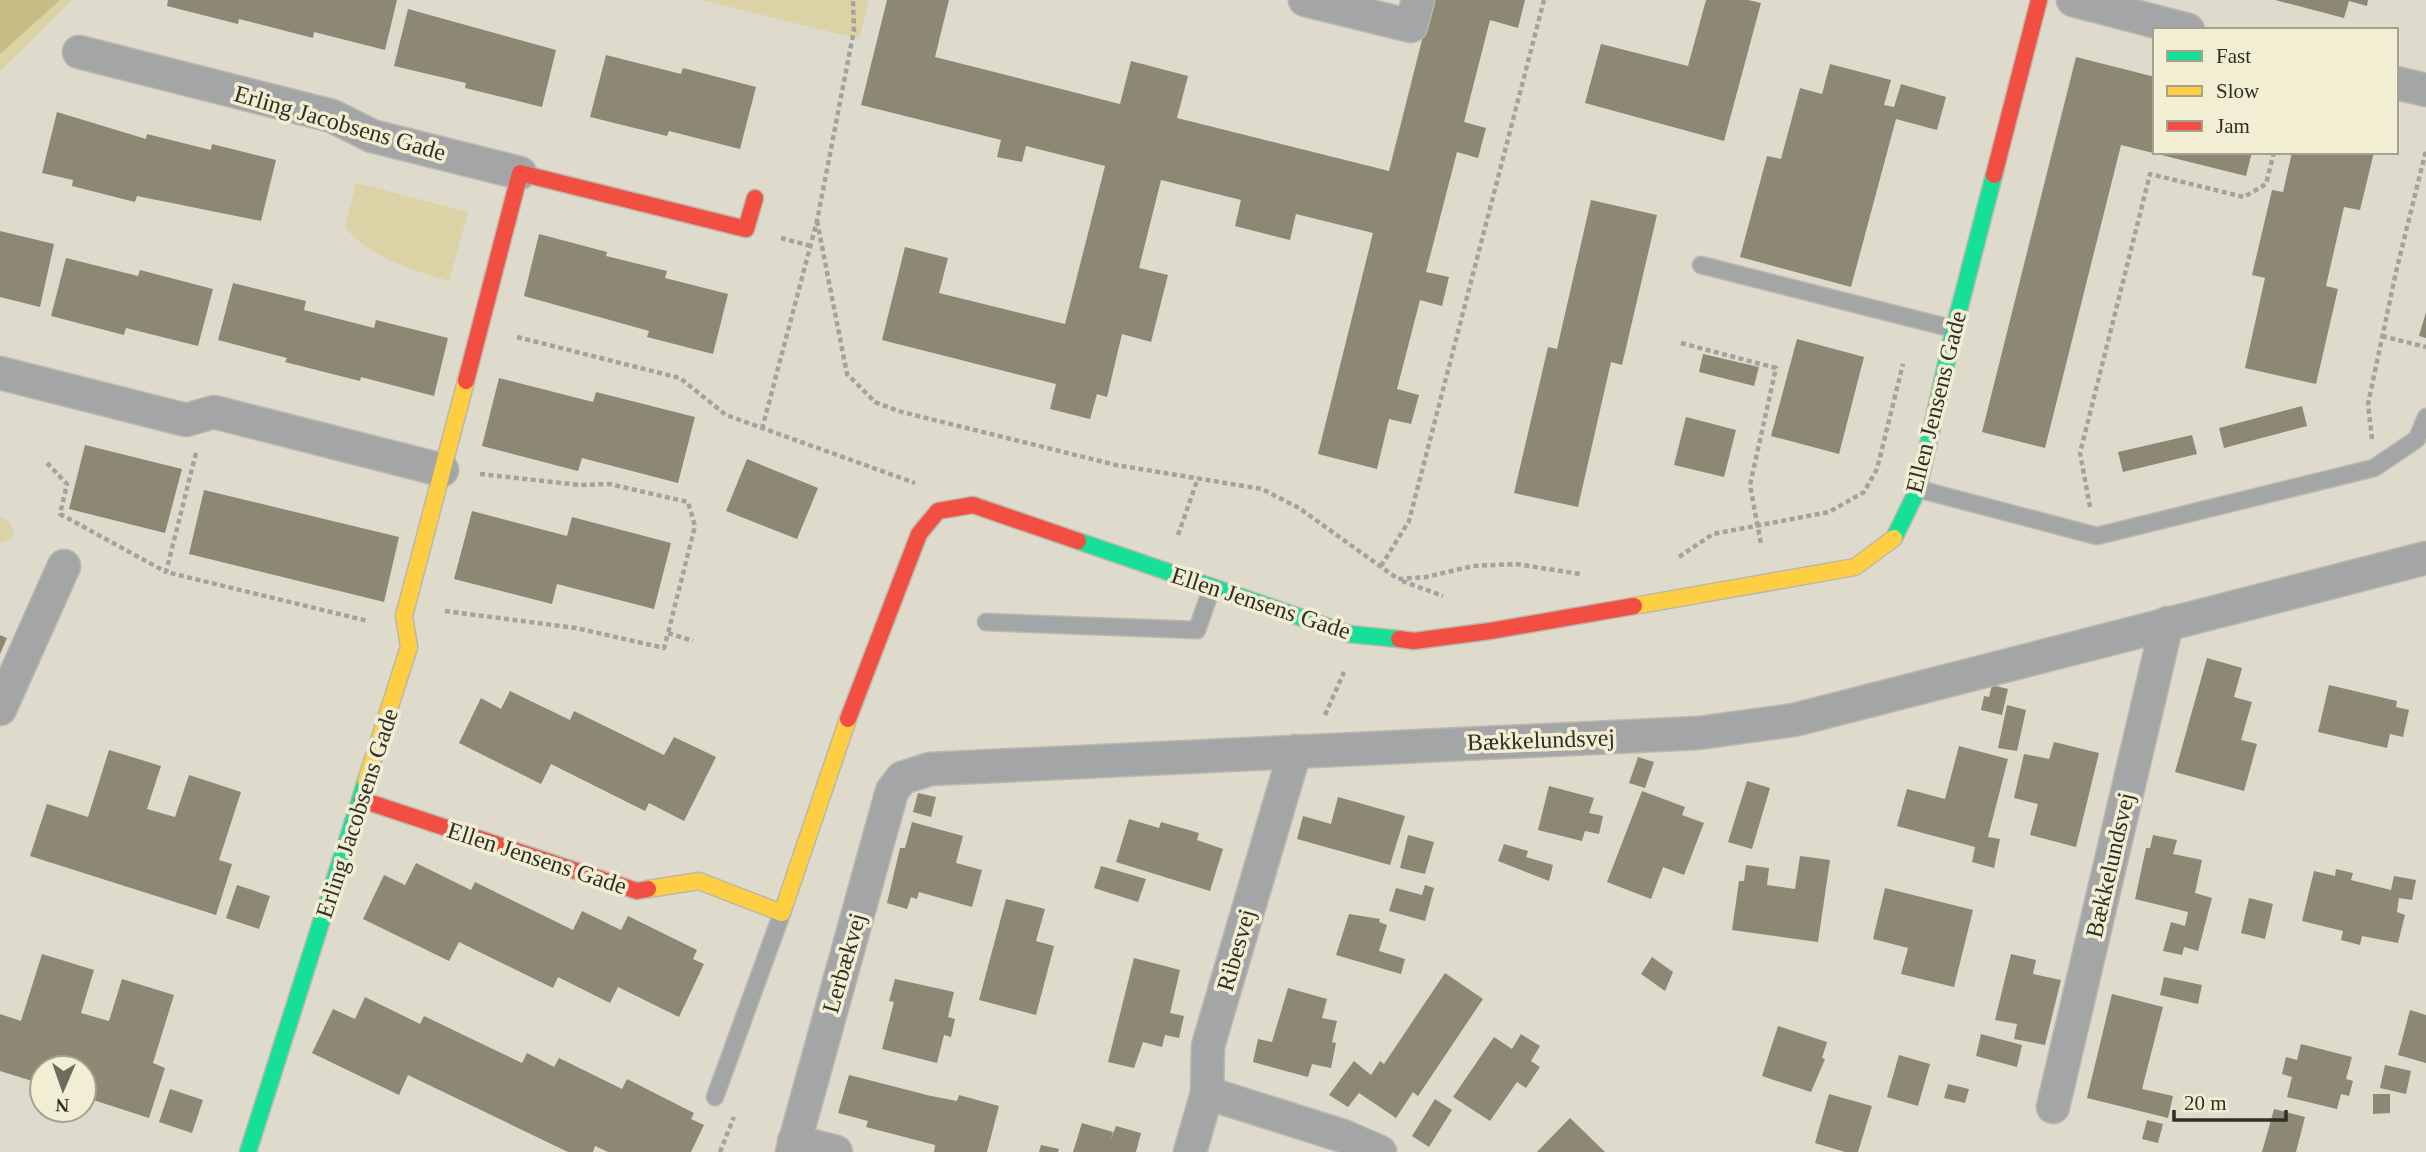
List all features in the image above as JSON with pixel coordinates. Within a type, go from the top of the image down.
[{"type":"street","points":[[1306,0],[1411,26],[1418,0]]},
{"type":"street","name":"Ellen Jensens Gade","points":[[951,509],[972,505],[1349,635],[1414,640],[1508,629],[1855,567],[1893,540],[1918,489],[1954,330],[2039,0]]},
{"type":"street","points":[[2073,0],[2180,28]]},
{"type":"street","name":"Erling Jacobsens Gade","points":[[79,52],[332,116],[372,136],[746,229],[755,198]]},
{"type":"street","points":[[2398,83],[2426,90]]},
{"type":"street","name":"Erling Jacobsens Gade","points":[[248,1152],[409,647],[404,616],[520,173]]},
{"type":"street","points":[[0,373],[186,420],[214,412],[442,470]]},
{"type":"street","points":[[782,913],[858,689],[919,534],[938,511],[951,509]]},
{"type":"street","name":"Bækkelundsvej","points":[[902,778],[930,769],[1698,733],[1794,720],[2426,558]]},
{"type":"street","points":[[0,709],[64,566]]},
{"type":"street","name":"Bækkelundsvej","points":[[2053,1107],[2167,624]]},
{"type":"street","name":"Ribesvej","points":[[1190,1152],[1207,1093],[1208,1046],[1302,750]]},
{"type":"street","name":"Lerbækvej","points":[[793,1146],[892,791],[902,778]]},
{"type":"street","name":"Ellen Jensens Gade","points":[[362,800],[637,891],[699,881],[782,913]]},
{"type":"street","points":[[1207,1093],[1343,1136],[1380,1152]]},
{"type":"street","points":[[793,1146],[836,1152]]},
{"type":"lane","points":[[1702,265],[1954,330]]},
{"type":"lane","points":[[1918,489],[2097,536],[2374,468],[2417,439],[2426,417]]},
{"type":"lane","points":[[986,622],[1197,630],[1212,587]]},
{"type":"lane","points":[[715,1097],[782,913]]},
{"type":"path","points":[[762,429],[817,221],[854,30],[853,0]]},
{"type":"path","points":[[1381,566],[1409,521],[1544,0]]},
{"type":"path","points":[[2374,468],[2368,404],[2426,150]]},
{"type":"path","points":[[2097,536],[2080,453],[2150,173],[2244,197],[2266,184],[2274,154]]},
{"type":"path","points":[[817,221],[847,374],[875,402],[898,411],[1116,465],[1262,489],[1299,508],[1398,579],[1426,578],[1473,566],[1516,564],[1587,575]]},
{"type":"path","points":[[1675,558],[1713,534],[1829,512],[1864,492],[1877,469],[1915,319]]},
{"type":"path","points":[[479,328],[680,378],[726,415],[939,491],[951,509]]},
{"type":"path","points":[[2382,336],[2426,347]]},
{"type":"path","points":[[1681,343],[1776,368],[1749,485],[1758,524]]},
{"type":"path","points":[[47,463],[67,484],[60,514],[166,572]]},
{"type":"path","points":[[442,470],[580,485],[609,484],[688,502],[695,526],[668,633]]},
{"type":"path","points":[[1185,517],[1198,478]]},
{"type":"path","points":[[1302,750],[1359,635]]},
{"type":"shaded area","points":[[0,0],[72,0],[0,71]]},
{"type":"shaded area","points":[[0,0],[60,0],[0,54]]},
{"type":"shaded area","points":[[702,0],[869,0],[859,39]]},
{"type":"shaded area","points":[[356,183],[468,212],[449,281],[393,262],[355,238],[345,227]]},
{"type":"shaded area","points":[[0,517],[9,522],[14,532],[10,539],[0,543]]},
{"type":"building","points":[[168,0],[397,0],[385,50],[314,32],[313,38],[239,19],[238,24],[167,6]]},
{"type":"building","points":[[887,0],[949,0],[935,57],[1120,104],[1131,61],[1188,76],[1177,118],[1389,171],[1432,0],[1525,0],[1518,28],[1490,20],[1464,122],[1486,128],[1478,158],[1457,152],[1426,272],[1449,277],[1442,306],[1420,300],[1397,389],[1419,395],[1411,424],[1389,419],[1377,469],[1318,454],[1373,233],[1296,214],[1290,240],[1235,226],[1241,200],[1161,180],[1139,268],[1168,275],[1151,342],[1122,334],[1107,397],[1097,394],[1090,419],[1050,409],[1056,384],[882,340],[905,247],[948,258],[939,293],[1065,324],[1105,166],[1026,146],[1022,162],[997,157],[1001,140],[861,105]]},
{"type":"building","points":[[1706,0],[1748,0],[1761,3],[1724,141],[1585,103],[1601,44],[1688,66]]},
{"type":"building","points":[[2275,0],[2368,0],[2367,6],[2349,1],[2344,18]]},
{"type":"building","points":[[408,9],[556,50],[542,107],[465,88],[466,83],[394,66]]},
{"type":"building","points":[[606,55],[681,74],[683,68],[756,87],[740,149],[669,131],[667,136],[590,117]]},
{"type":"building","points":[[2076,57],[2153,76],[2153,153],[2121,145],[2045,448],[1982,432]]},
{"type":"building","points":[[1830,64],[1891,80],[1884,105],[1894,107],[1901,84],[1946,97],[1937,130],[1896,119],[1851,287],[1740,257],[1767,156],[1781,159],[1800,88],[1822,94]]},
{"type":"building","points":[[57,112],[146,139],[147,134],[211,150],[212,144],[276,160],[261,221],[137,196],[135,202],[72,186],[73,180],[42,173]]},
{"type":"building","points":[[2157,154],[2252,154],[2246,176]]},
{"type":"building","points":[[2292,154],[2374,154],[2360,210],[2344,207],[2326,286],[2338,289],[2316,384],[2245,368],[2265,278],[2252,275],[2272,190],[2283,192]]},
{"type":"building","points":[[1591,200],[1657,215],[1622,365],[1611,362],[1578,507],[1514,493],[1548,347],[1557,349]]},
{"type":"building","points":[[0,231],[54,244],[40,307],[0,297]]},
{"type":"building","points":[[539,234],[607,252],[606,256],[667,271],[665,278],[728,294],[713,354],[647,337],[649,331],[524,296]]},
{"type":"building","points":[[66,258],[138,276],[140,270],[213,289],[198,346],[126,328],[124,335],[51,316]]},
{"type":"building","points":[[233,283],[306,301],[304,310],[374,328],[376,320],[448,338],[434,396],[361,377],[360,381],[285,362],[287,358],[218,340]]},
{"type":"building","points":[[2426,312],[2426,338],[2419,336]]},
{"type":"building","points":[[1797,339],[1864,357],[1839,454],[1771,436]]},
{"type":"building","points":[[1703,354],[1759,367],[1754,386],[1699,372]]},
{"type":"building","points":[[499,378],[593,402],[596,392],[695,417],[678,483],[582,458],[578,471],[482,446]]},
{"type":"building","points":[[2302,406],[2307,426],[2224,448],[2219,428]]},
{"type":"building","points":[[1686,417],[1736,430],[1724,477],[1674,465]]},
{"type":"building","points":[[2192,435],[2197,454],[2123,472],[2118,452]]},
{"type":"building","points":[[85,445],[182,469],[165,533],[69,509]]},
{"type":"building","points":[[747,459],[818,488],[797,539],[726,511]]},
{"type":"building","points":[[204,490],[399,537],[384,602],[189,554]]},
{"type":"building","points":[[472,511],[567,536],[572,517],[671,543],[654,609],[557,584],[552,604],[454,579]]},
{"type":"building","points":[[0,635],[7,638],[0,654]]},
{"type":"building","points":[[2207,658],[2242,668],[2234,697],[2252,702],[2241,740],[2257,744],[2244,791],[2175,772]]},
{"type":"building","points":[[1992,685],[2008,689],[2002,715],[1981,710],[1984,696],[1989,697]]},
{"type":"building","points":[[2329,685],[2397,701],[2396,707],[2409,710],[2403,737],[2390,734],[2387,748],[2318,732]]},
{"type":"building","points":[[510,691],[570,720],[574,711],[664,755],[674,737],[716,757],[684,821],[649,803],[645,811],[551,764],[541,784],[459,743],[481,698],[501,709]]},
{"type":"building","points":[[2007,705],[2026,710],[2017,751],[1998,748]]},
{"type":"building","points":[[2054,742],[2099,753],[2076,847],[2030,835],[2038,804],[2014,798],[2024,754],[2049,759]]},
{"type":"building","points":[[1959,746],[2008,759],[1988,837],[2000,839],[1994,868],[1972,862],[1975,847],[1897,826],[1907,789],[1945,799]]},
{"type":"building","points":[[109,750],[161,766],[147,809],[175,817],[189,775],[241,792],[219,860],[232,864],[216,915],[30,856],[47,804],[88,817]]},
{"type":"building","points":[[1638,757],[1654,762],[1645,788],[1629,783]]},
{"type":"building","points":[[1747,781],[1770,788],[1752,849],[1728,842]]},
{"type":"building","points":[[1549,786],[1594,798],[1589,813],[1603,816],[1599,834],[1585,831],[1582,841],[1538,830]]},
{"type":"building","points":[[1642,791],[1685,807],[1682,815],[1704,823],[1684,875],[1663,867],[1651,899],[1607,882]]},
{"type":"building","points":[[918,793],[936,797],[931,817],[913,812]]},
{"type":"building","points":[[1338,797],[1405,816],[1390,865],[1297,839],[1303,816],[1331,824]]},
{"type":"building","points":[[1129,819],[1159,828],[1161,822],[1199,833],[1197,840],[1223,849],[1210,891],[1116,862]]},
{"type":"building","points":[[912,822],[963,836],[956,863],[982,870],[972,907],[919,892],[917,899],[911,897],[907,909],[887,903],[900,848],[905,848]]},
{"type":"building","points":[[1408,835],[1434,842],[1425,874],[1400,868]]},
{"type":"building","points":[[2153,835],[2177,840],[2173,854],[2202,860],[2195,893],[2212,898],[2198,951],[2184,947],[2182,955],[2163,951],[2171,922],[2185,926],[2188,912],[2135,899],[2146,848],[2150,848]]},
{"type":"building","points":[[1504,844],[1528,851],[1526,857],[1553,865],[1549,881],[1498,861]]},
{"type":"building","points":[[1800,856],[1830,860],[1818,942],[1732,930],[1739,881],[1744,881],[1746,865],[1769,868],[1767,885],[1795,889]]},
{"type":"building","points":[[416,863],[471,890],[475,882],[573,930],[582,911],[621,930],[628,916],[697,950],[693,959],[704,964],[679,1017],[618,987],[610,1003],[558,977],[553,988],[459,942],[449,961],[363,919],[384,875],[405,885]]},
{"type":"building","points":[[1101,866],[1146,879],[1138,902],[1094,888]]},
{"type":"building","points":[[2336,869],[2353,873],[2351,880],[2391,890],[2394,876],[2416,880],[2412,900],[2399,898],[2397,912],[2405,915],[2398,943],[2362,936],[2360,945],[2341,940],[2343,931],[2302,921],[2314,871],[2335,876]]},
{"type":"building","points":[[237,885],[270,896],[259,929],[226,918]]},
{"type":"building","points":[[1425,885],[1434,888],[1425,921],[1389,911],[1396,888],[1422,895]]},
{"type":"building","points":[[1885,888],[1973,910],[1954,987],[1901,974],[1908,948],[1873,939]]},
{"type":"building","points":[[2249,898],[2273,904],[2265,939],[2241,933]]},
{"type":"building","points":[[1006,899],[1045,909],[1036,941],[1054,946],[1036,1015],[979,1000]]},
{"type":"building","points":[[1349,914],[1380,919],[1379,922],[1387,925],[1379,951],[1405,959],[1401,974],[1336,955]]},
{"type":"building","points":[[42,954],[94,970],[81,1013],[109,1021],[122,979],[174,995],[153,1063],[165,1068],[149,1118],[98,1102],[98,1054],[28,1054],[28,1080],[0,1071],[0,1014],[21,1021]]},
{"type":"building","points":[[2011,954],[2036,960],[2033,974],[2061,980],[2045,1045],[2014,1039],[2017,1024],[1995,1020]]},
{"type":"building","points":[[1652,957],[1673,972],[1665,991],[1641,974]]},
{"type":"building","points":[[1134,958],[1180,970],[1170,1013],[1184,1016],[1179,1038],[1165,1035],[1162,1047],[1143,1042],[1134,1068],[1108,1062]]},
{"type":"building","points":[[1445,973],[1483,999],[1418,1096],[1413,1092],[1396,1118],[1359,1093],[1348,1107],[1329,1095],[1354,1061],[1371,1075],[1380,1061],[1384,1064]]},
{"type":"building","points":[[2164,977],[2202,985],[2198,1004],[2160,995]]},
{"type":"building","points":[[895,979],[954,992],[948,1017],[955,1019],[951,1037],[944,1035],[937,1063],[882,1049],[894,1002],[889,1001]]},
{"type":"building","points":[[1288,988],[1327,999],[1322,1018],[1337,1021],[1332,1042],[1336,1043],[1331,1068],[1312,1064],[1308,1077],[1253,1062],[1258,1039],[1272,1042]]},
{"type":"building","points":[[2112,994],[2163,1007],[2142,1089],[2173,1096],[2168,1118],[2087,1098]]},
{"type":"building","points":[[365,997],[420,1024],[424,1016],[522,1063],[527,1053],[554,1067],[559,1058],[622,1089],[627,1079],[694,1113],[691,1119],[704,1125],[691,1152],[608,1152],[595,1146],[593,1152],[568,1152],[408,1075],[399,1095],[312,1053],[333,1009],[355,1019]]},
{"type":"building","points":[[2410,1010],[2426,1015],[2426,1063],[2398,1055]]},
{"type":"building","points":[[1778,1026],[1827,1042],[1822,1058],[1825,1059],[1811,1092],[1762,1076]]},
{"type":"building","points":[[1521,1034],[1540,1046],[1531,1061],[1540,1067],[1526,1088],[1517,1082],[1490,1121],[1453,1097],[1494,1037],[1512,1049]]},
{"type":"building","points":[[1981,1034],[2022,1045],[2017,1067],[1976,1056]]},
{"type":"building","points":[[2301,1044],[2352,1057],[2346,1079],[2353,1081],[2349,1096],[2341,1094],[2337,1109],[2287,1097],[2292,1077],[2282,1074],[2286,1057],[2297,1060]]},
{"type":"building","points":[[1899,1055],[1930,1064],[1918,1106],[1887,1097]]},
{"type":"building","points":[[2385,1065],[2411,1071],[2406,1094],[2380,1088]]},
{"type":"building","points":[[849,1075],[931,1096],[957,1101],[959,1095],[999,1106],[987,1152],[934,1152],[935,1145],[866,1127],[868,1121],[838,1113]]},
{"type":"building","points":[[1948,1084],[1969,1089],[1965,1103],[1944,1098]]},
{"type":"building","points":[[170,1089],[203,1100],[192,1133],[159,1122]]},
{"type":"building","points":[[1829,1094],[1872,1106],[1858,1152],[1845,1152],[1815,1143]]},
{"type":"building","points":[[2373,1094],[2390,1094],[2390,1113],[2373,1114]]},
{"type":"building","points":[[1435,1099],[1452,1110],[1429,1147],[1412,1136]]},
{"type":"building","points":[[2274,1109],[2305,1117],[2296,1152],[2262,1152]]},
{"type":"building","points":[[1570,1118],[1605,1152],[1537,1152]]},
{"type":"building","points":[[2147,1120],[2163,1124],[2158,1143],[2142,1139]]},
{"type":"building","points":[[1082,1123],[1113,1132],[1110,1141],[1116,1126],[1141,1133],[1136,1152],[1073,1152]]},
{"type":"building","points":[[1041,1145],[1059,1149],[1058,1152],[1039,1152]]},
{"type":"traffic: fast","points":[[1894,538],[1918,489],[1954,329],[1994,175]]},
{"type":"traffic: fast","points":[[1078,541],[1349,634],[1399,639]]},
{"type":"traffic: fast","points":[[248,1152],[366,781]]},
{"type":"traffic: slow","points":[[366,781],[409,647],[404,616],[466,381]]},
{"type":"traffic: slow","points":[[1634,606],[1855,567],[1894,538]]},
{"type":"traffic: slow","points":[[648,889],[699,881],[782,913],[848,719]]},
{"type":"traffic: jam","points":[[1994,175],[2039,0]]},
{"type":"traffic: jam","points":[[466,381],[520,173],[746,229],[755,198]]},
{"type":"traffic: jam","points":[[848,719],[919,534],[938,511],[973,505],[1078,541]]},
{"type":"traffic: jam","points":[[1399,639],[1414,641],[1490,631],[1634,606]]},
{"type":"traffic: jam","points":[[362,800],[637,891],[648,889]]}]
